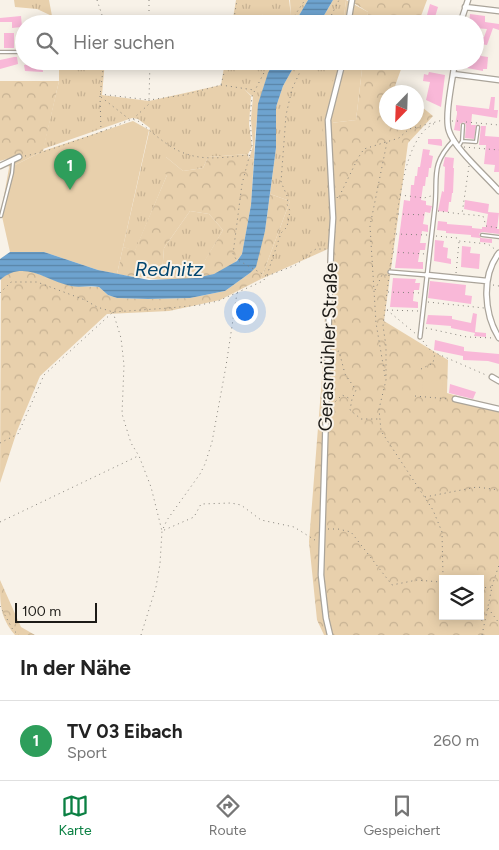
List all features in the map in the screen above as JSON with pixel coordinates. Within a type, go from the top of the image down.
[{"type":"street","points":[[350,15],[352,0]]},
{"type":"street","points":[[463,15],[468,0]]},
{"type":"street","points":[[465,7],[499,11]]},
{"type":"street","name":"Gerasmühler Straße","points":[[330,635],[321,575],[330,249],[333,218],[328,120],[341,70]]},
{"type":"street","points":[[454,70],[447,120],[449,131],[458,146],[499,190]]},
{"type":"street","points":[[453,74],[499,80]]},
{"type":"street","points":[[420,337],[438,163],[440,156],[454,140]]},
{"type":"street","points":[[0,166],[19,156]]},
{"type":"street","points":[[498,337],[487,308],[487,283],[499,253]]},
{"type":"street","points":[[389,273],[427,275],[487,283]]},
{"type":"street","points":[[492,377],[499,381]]},
{"type":"street","points":[[455,399],[499,409]]},
{"type":"lane","points":[[0,52],[15,52]]},
{"type":"lane","points":[[458,146],[462,141],[463,126]]},
{"type":"lane","points":[[462,141],[476,142],[478,127]]},
{"type":"lane","points":[[1,216],[12,172],[13,160]]},
{"type":"lane","points":[[482,235],[499,237]]},
{"type":"path","points":[[97,0],[102,15]]},
{"type":"path","points":[[149,0],[149,15]]},
{"type":"path","points":[[234,15],[237,0]]},
{"type":"path","points":[[295,15],[305,0]]},
{"type":"path","points":[[332,15],[339,0]]},
{"type":"path","points":[[101,132],[100,95],[103,70]]},
{"type":"path","points":[[19,156],[43,152],[133,119],[149,104],[150,70]]},
{"type":"path","points":[[221,85],[225,70]]},
{"type":"path","points":[[266,70],[252,96],[250,119],[252,146],[238,205],[234,254],[236,259],[267,276]]},
{"type":"path","points":[[267,276],[281,233],[287,227],[290,211],[287,204],[288,198],[281,182],[286,114],[292,89],[301,70]]},
{"type":"path","points":[[100,95],[149,100],[184,95],[221,85],[255,91]]},
{"type":"path","points":[[100,95],[130,120]]},
{"type":"path","points":[[133,119],[178,151],[194,157],[219,158],[249,154]]},
{"type":"path","points":[[331,185],[338,199],[364,149],[399,138],[409,129],[447,120],[499,125]]},
{"type":"path","points":[[436,122],[424,131],[406,164],[400,195],[383,326],[386,346],[386,380],[380,409],[380,419],[381,431],[433,510],[442,532],[443,575]]},
{"type":"path","points":[[386,380],[376,323],[370,226],[388,142]]},
{"type":"path","points":[[458,146],[499,150]]},
{"type":"path","points":[[462,214],[467,169],[473,162]]},
{"type":"path","points":[[400,195],[424,198],[436,194]]},
{"type":"path","points":[[398,214],[434,213],[483,216],[486,226],[499,228]]},
{"type":"path","points":[[395,234],[457,238],[459,241],[488,244],[499,253]]},
{"type":"path","points":[[455,278],[459,241]]},
{"type":"path","points":[[0,293],[11,282],[37,282],[113,312],[200,305],[218,301],[263,280],[267,276],[296,265],[316,249],[330,249]]},
{"type":"path","points":[[393,252],[430,254]]},
{"type":"path","points":[[374,291],[382,275],[389,273]]},
{"type":"path","points":[[487,283],[499,286]]},
{"type":"path","points":[[387,292],[425,293]]},
{"type":"path","points":[[162,531],[167,520],[200,474],[208,457],[218,415],[237,293]]},
{"type":"path","points":[[424,301],[487,308]]},
{"type":"path","points":[[386,310],[422,312]]},
{"type":"path","points":[[386,310],[420,337],[431,351],[492,377]]},
{"type":"path","points":[[0,444],[18,434],[44,375],[113,312]]},
{"type":"path","points":[[113,312],[121,338],[124,365],[122,414],[131,443],[139,456],[151,487],[162,531],[160,564],[156,587],[141,635]]},
{"type":"path","points":[[421,327],[467,337],[492,339],[498,337]]},
{"type":"path","points":[[328,355],[339,351],[345,374],[356,390],[350,410],[361,419],[380,419]]},
{"type":"path","points":[[421,369],[433,363],[434,352]]},
{"type":"path","points":[[326,411],[342,395],[352,399]]},
{"type":"path","points":[[415,396],[455,399]]},
{"type":"path","points":[[0,522],[139,456]]},
{"type":"path","points":[[424,497],[477,487],[499,490]]},
{"type":"path","points":[[162,531],[194,517],[201,504],[231,503],[241,505],[261,520],[294,527],[322,545]]},
{"type":"path","points":[[322,530],[338,529],[351,532],[392,585],[416,580],[439,582]]},
{"type":"path","points":[[482,635],[492,587],[499,565]]},
{"type":"path","points":[[484,588],[492,587]]},
{"type":"path","points":[[0,606],[13,630],[19,635]]},
{"type":"path","points":[[488,608],[499,623]]},
{"type":"path","points":[[481,620],[484,625]]},
{"type":"green space","points":[[14,0],[49,0],[52,15],[37,9],[15,7]]},
{"type":"green space","points":[[236,0],[289,0],[291,15],[234,15]]},
{"type":"green space","points":[[290,0],[308,0],[299,15],[291,15]]},
{"type":"green space","points":[[333,0],[346,0],[344,15],[324,15]]},
{"type":"green space","points":[[346,0],[368,12],[368,15],[344,15]]},
{"type":"green space","points":[[349,0],[427,0],[421,15],[368,15],[368,12]]},
{"type":"green space","points":[[59,70],[104,70],[102,95],[149,101],[221,85],[224,70],[270,70],[261,96],[255,133],[254,158],[249,159],[253,146],[251,119],[253,97],[244,89],[251,96],[249,124],[252,147],[248,154],[208,157],[203,168],[183,171],[166,157],[167,175],[135,251],[123,247],[150,128],[138,119],[132,118],[43,149],[59,81]]},
{"type":"green space","points":[[292,70],[336,70],[328,201],[328,249],[261,279],[290,201],[270,194],[276,148],[276,107],[283,86]]},
{"type":"green space","points":[[335,70],[362,70],[356,120],[322,124]]},
{"type":"green space","points":[[362,70],[401,70],[395,85],[379,85],[379,130],[420,130],[408,143],[384,321],[448,360],[447,393],[499,408],[499,635],[324,635],[317,620],[309,542],[322,377],[328,249],[328,201],[322,124],[356,120]]},
{"type":"green space","points":[[0,81],[59,81],[43,151],[9,168],[7,159],[0,161]]},
{"type":"green space","points":[[424,109],[433,116],[424,126]]},
{"type":"green space","points":[[133,121],[149,130],[117,274],[98,270],[44,252],[10,252],[1,212],[9,168],[43,151]]},
{"type":"green space","points":[[248,154],[249,159],[254,158],[251,205],[242,254],[232,265],[218,273],[202,277],[166,280],[117,274],[123,247],[135,250],[167,175],[159,169],[166,157],[183,171],[203,168],[208,157]],"holes":[[[190,211],[209,214],[223,230],[196,275],[162,274],[164,248]]]},
{"type":"green space","points":[[270,194],[290,201],[261,279],[220,300],[169,311],[107,314],[40,376],[17,431],[0,483],[1,279],[11,271],[30,271],[71,286],[99,287],[108,295],[117,298],[190,298],[225,291],[250,273],[265,231]]},
{"type":"green space","points":[[190,211],[209,214],[223,230],[196,276],[162,274],[164,248]]},
{"type":"green space","points":[[442,380],[443,392],[423,394],[422,382]]},
{"type":"green space","points":[[0,580],[21,627],[35,635],[15,635],[6,622],[0,597]]},
{"type":"water","points":[[308,0],[333,0],[324,15],[299,15]]},
{"type":"water","points":[[270,70],[292,70],[283,86],[276,107],[276,148],[265,231],[256,267],[250,273],[225,291],[190,298],[117,298],[108,295],[99,287],[71,286],[26,271],[9,274],[0,280],[0,259],[10,252],[44,252],[98,270],[149,280],[195,278],[214,274],[237,261],[242,254],[251,205],[258,104]]},
{"type":"building","points":[[430,4],[438,7],[436,15],[427,15]]},
{"type":"building","points":[[484,16],[485,22],[499,24],[499,30],[493,28],[487,45],[484,45],[484,37],[487,29],[484,29]]},
{"type":"building","points":[[15,17],[15,28],[12,28],[12,22],[0,22],[0,18]]},
{"type":"building","points":[[4,33],[14,33],[14,48],[4,48]]},
{"type":"building","points":[[484,56],[488,57],[487,69],[484,69]]},
{"type":"building","points":[[15,57],[15,65],[0,69],[0,60]]},
{"type":"building","points":[[43,70],[43,72],[25,71]]},
{"type":"building","points":[[429,72],[445,75],[441,107],[426,100],[430,82],[423,81],[424,74],[428,75]]},
{"type":"building","points":[[491,97],[495,97],[494,110],[498,110],[497,118],[472,114],[471,125],[476,125],[474,139],[465,138],[466,125],[464,122],[460,124],[460,131],[454,130],[457,114],[456,105],[489,109]]},
{"type":"building","points":[[481,126],[486,126],[485,136],[499,137],[499,172],[494,172],[495,165],[484,164],[486,145],[479,145]]},
{"type":"building","points":[[428,139],[441,139],[442,146],[428,144]]},
{"type":"building","points":[[423,149],[430,150],[429,155],[433,156],[425,186],[423,186],[421,200],[426,201],[426,205],[432,206],[430,213],[425,212],[423,224],[428,225],[428,232],[422,231],[420,243],[426,243],[425,250],[420,250],[418,262],[423,262],[423,269],[395,268],[404,200],[410,201],[411,185],[414,185],[418,167],[420,167]]},
{"type":"building","points":[[445,157],[454,158],[453,193],[451,202],[449,202],[448,212],[438,211],[442,191],[444,192],[445,167],[443,166]]},
{"type":"building","points":[[465,200],[489,204],[488,212],[499,213],[497,229],[499,229],[499,234],[482,232],[479,234],[481,238],[492,239],[492,243],[480,242],[480,238],[471,237],[471,235],[446,233],[446,231],[437,230],[438,221],[447,222],[447,224],[472,226],[472,228],[482,229],[482,227],[486,227],[488,214],[464,209]]},
{"type":"building","points":[[435,240],[444,241],[443,247],[448,248],[447,258],[451,259],[451,264],[434,261]]},
{"type":"building","points":[[462,246],[471,247],[470,253],[480,254],[479,269],[461,267]]},
{"type":"building","points":[[393,278],[416,279],[415,283],[420,283],[419,290],[414,290],[413,301],[418,302],[418,308],[390,307]]},
{"type":"building","points":[[430,281],[466,285],[465,295],[472,296],[471,304],[428,298]]},
{"type":"building","points":[[473,313],[477,314],[475,332],[486,333],[486,337],[474,336],[475,333],[451,328],[451,326],[426,324],[428,315],[452,316],[452,319],[471,323]]},
{"type":"building","points":[[435,340],[464,347],[464,351],[499,354],[499,364],[488,361],[463,360],[463,356],[434,350]]},
{"type":"building","points":[[450,384],[476,392],[473,399],[449,393]]},
{"type":"place","name":"TV 03 Eibach","points":[[70,190]]},
{"type":"water label","name":"Rednitz","points":[[169,269]]}]
